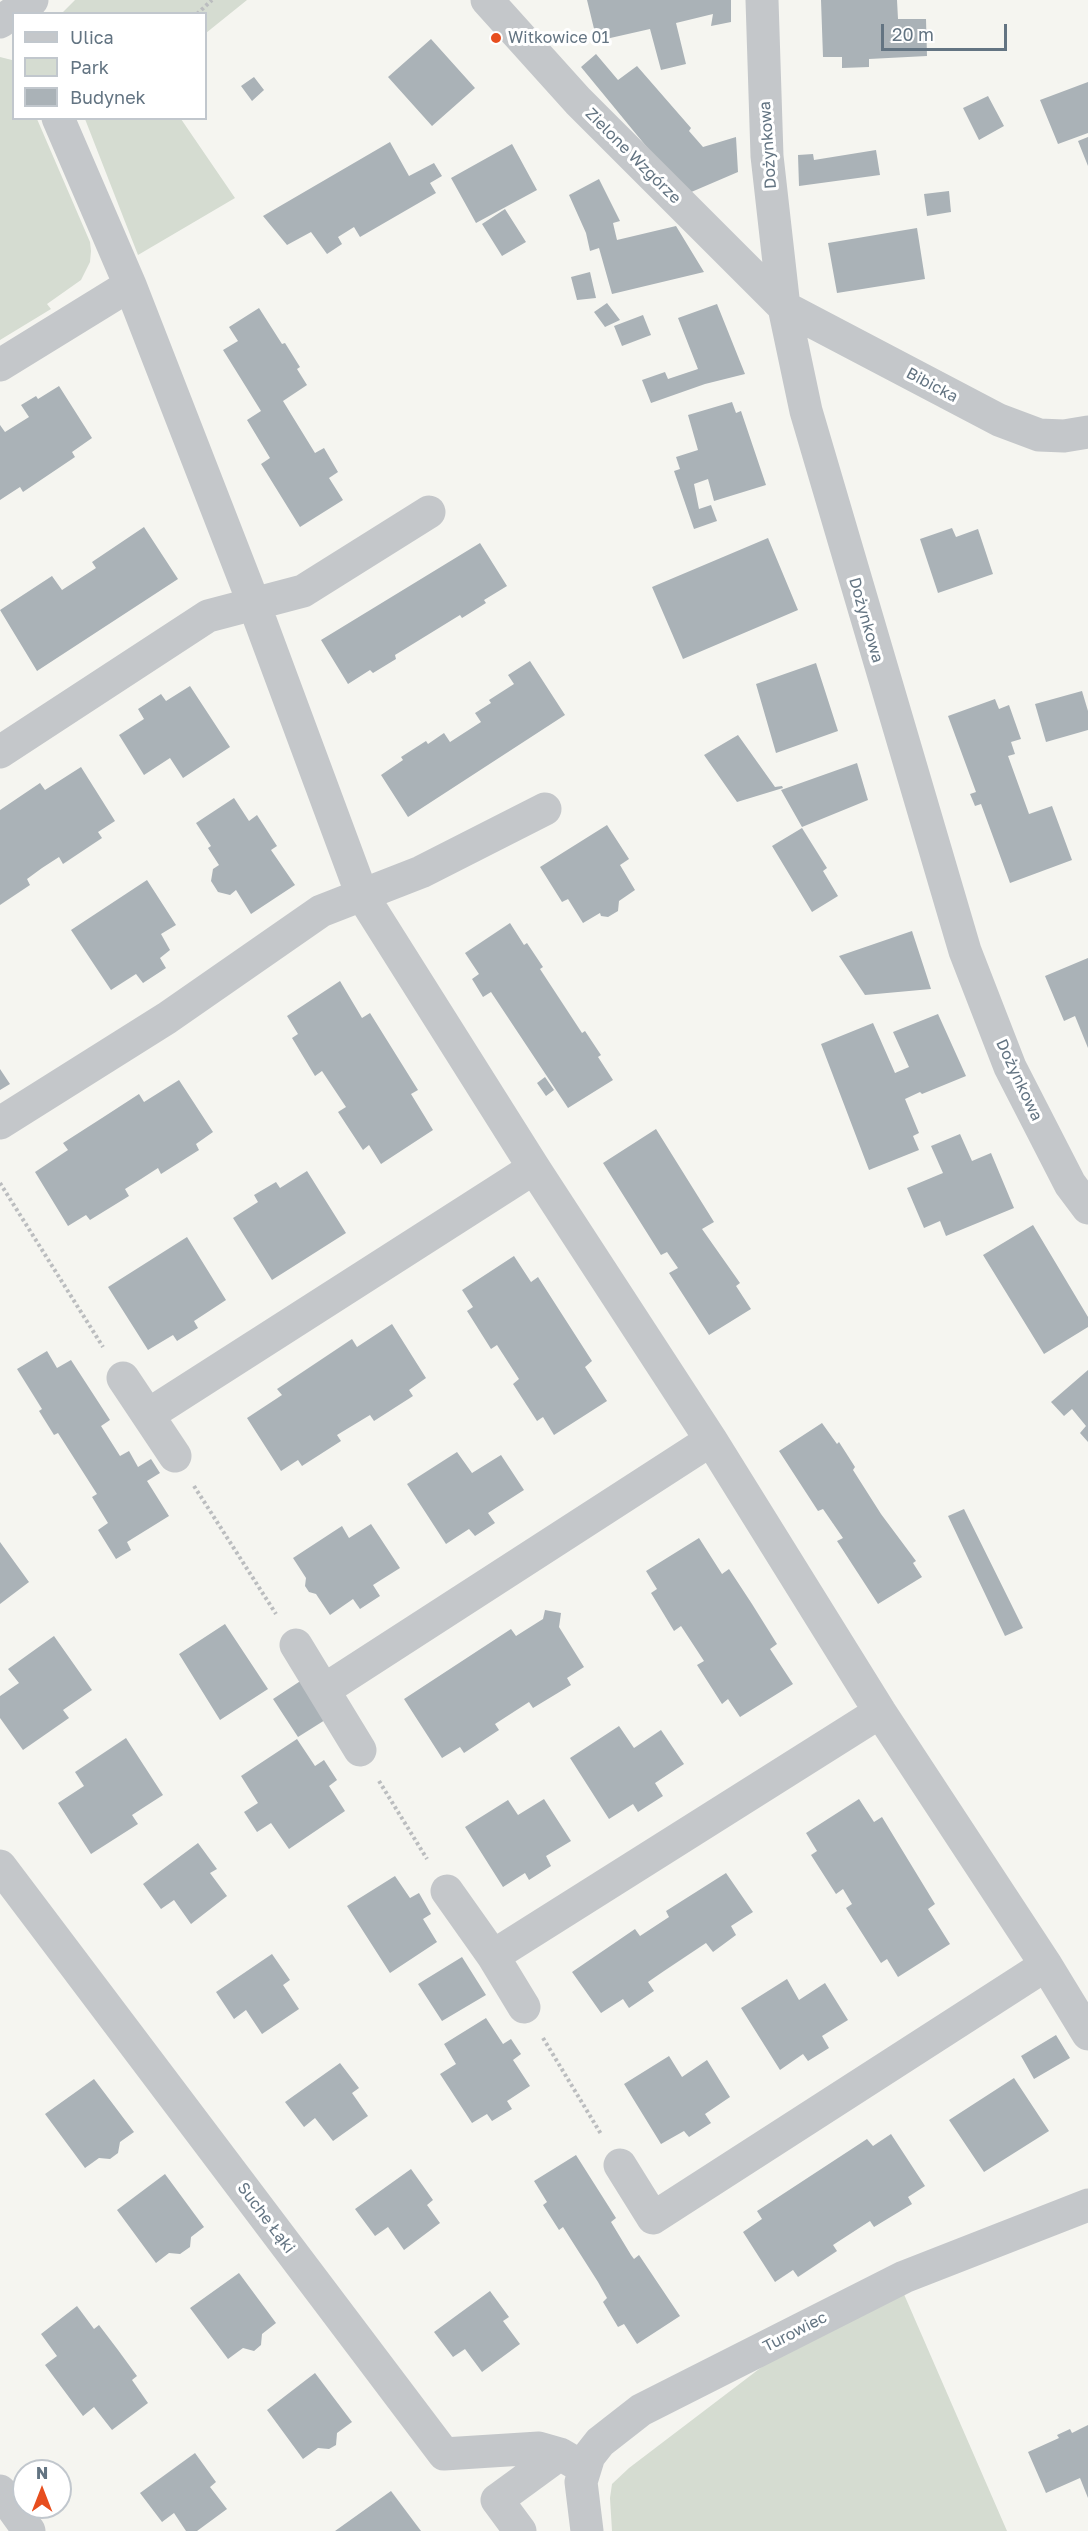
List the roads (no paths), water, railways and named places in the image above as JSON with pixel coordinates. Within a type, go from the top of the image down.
[{"type":"street","name":"Zielone Wzgórze","points":[[487,0],[578,100],[784,307]]},
{"type":"street","name":"Dożynkowa","points":[[762,0],[767,156],[784,307],[806,411],[965,951],[1010,1066],[1070,1184],[1088,1208]]},
{"type":"street","points":[[59,120],[130,285],[254,604],[362,895],[534,1168],[711,1440],[880,1712],[1046,1965],[1088,2034]]},
{"type":"street","points":[[0,365],[130,285]]},
{"type":"street","name":"Bibicka","points":[[784,307],[999,420],[1039,435],[1064,436],[1088,432]]},
{"type":"street","points":[[0,752],[208,616],[303,591],[429,512]]},
{"type":"street","points":[[0,1123],[167,1018],[321,911],[421,872],[545,809]]},
{"type":"street","points":[[148,1415],[534,1168]]},
{"type":"street","points":[[123,1378],[175,1456]]},
{"type":"street","points":[[324,1690],[711,1440]]},
{"type":"street","points":[[296,1645],[360,1750]]},
{"type":"street","points":[[493,1956],[880,1712]]},
{"type":"street","name":"Suche Łąki","points":[[0,1866],[444,2454],[539,2448],[572,2461]]},
{"type":"street","points":[[447,1891],[493,1956],[524,2007]]},
{"type":"street","points":[[620,2164],[653,2218],[1046,1965]]},
{"type":"street","name":"Turowiec","points":[[587,2531],[582,2505],[581,2482],[572,2461],[589,2457],[600,2442],[641,2410],[903,2277],[1088,2205]]},
{"type":"street","points":[[520,2531],[497,2500],[572,2461]]},
{"type":"street","points":[[0,2491],[29,2531]]},
{"type":"place","name":"Witkowice 01","points":[[496,38]]}]
